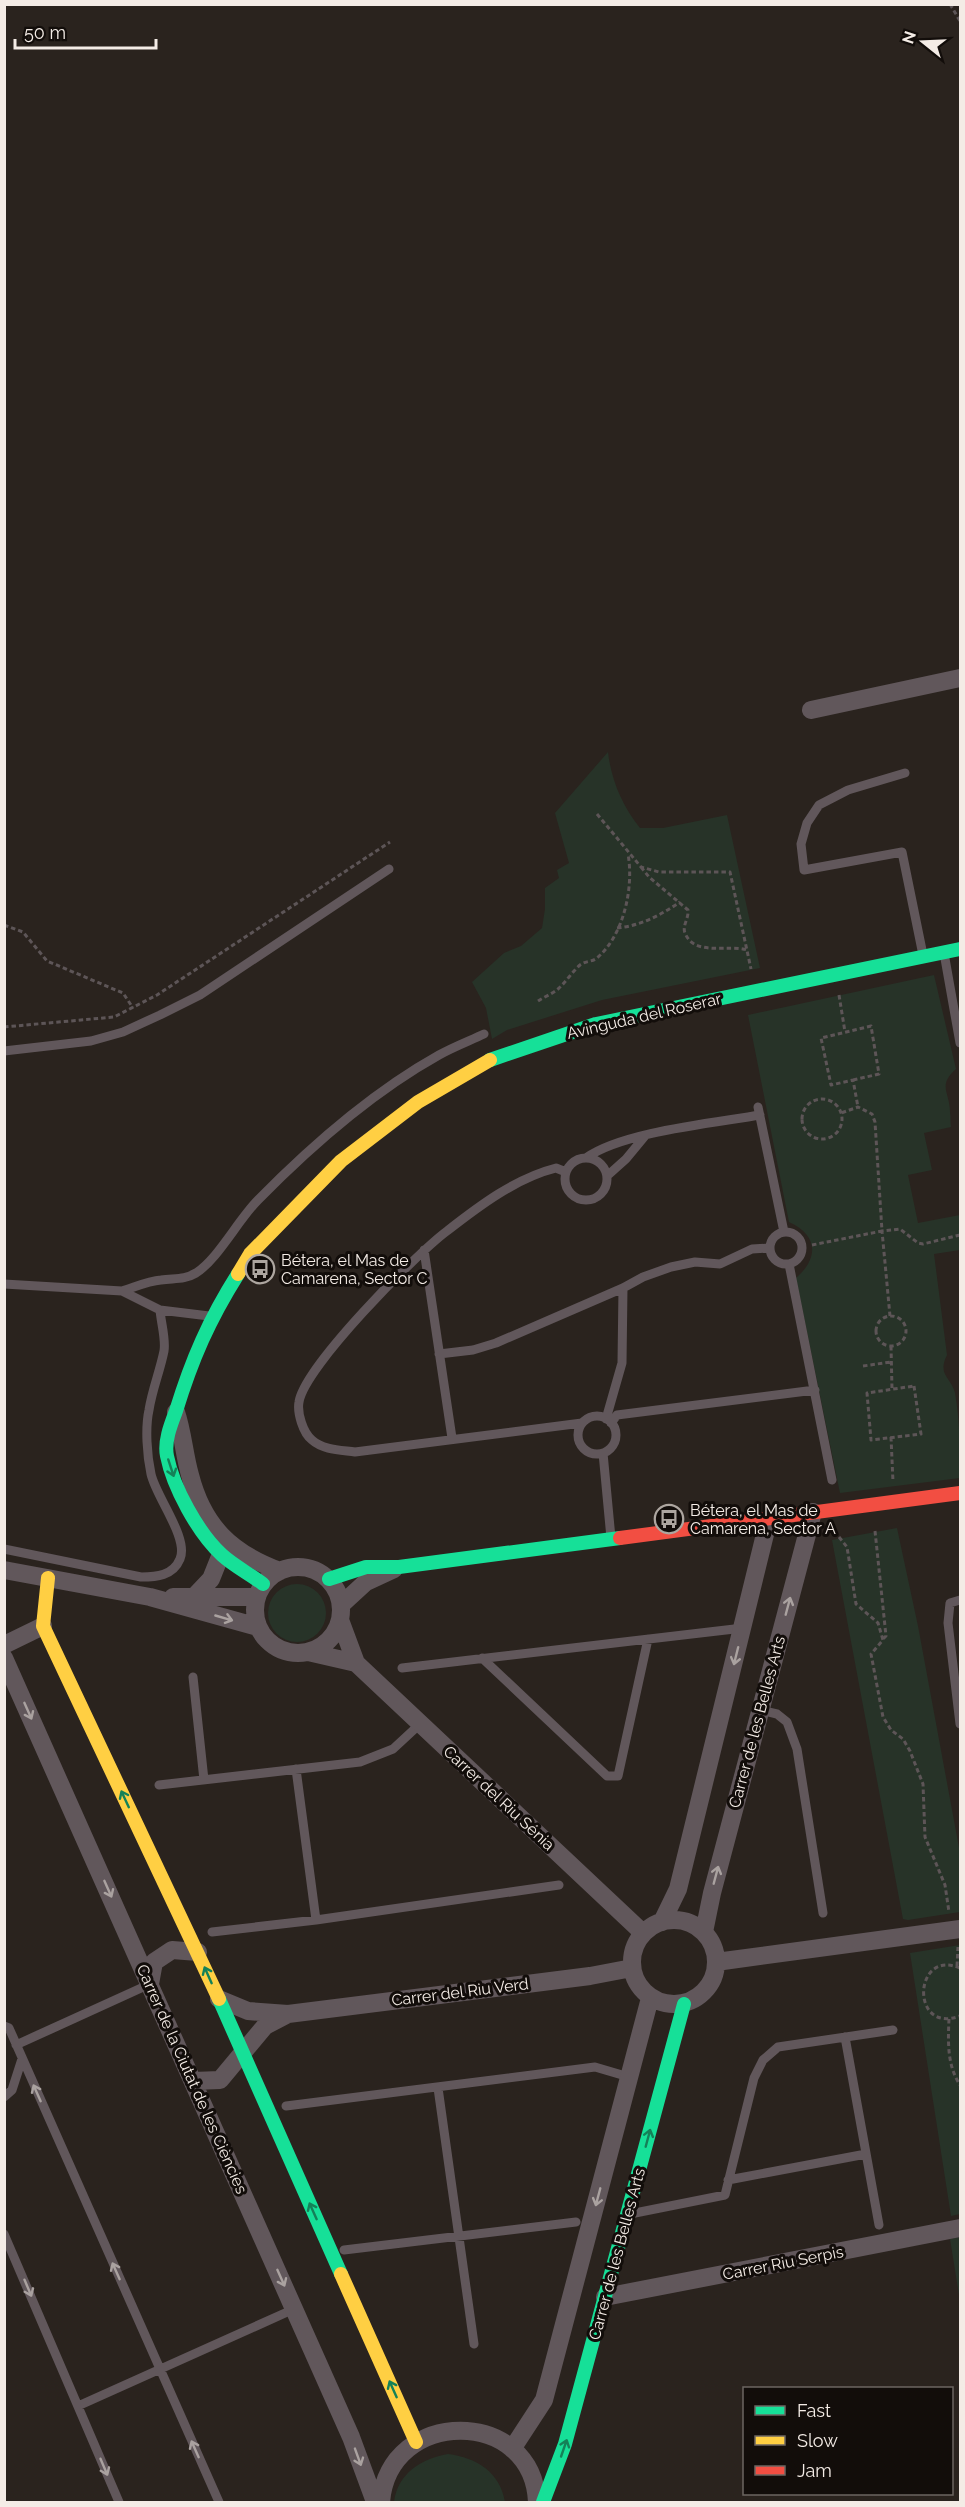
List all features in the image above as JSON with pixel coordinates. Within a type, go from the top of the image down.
[{"type":"street","points":[[811,710],[960,678]]},
{"type":"street","name":"Avinguda del Roserar","points":[[260,1591],[221,1554],[182,1501],[166,1454],[168,1435],[191,1362],[212,1316],[250,1254],[341,1161],[418,1102],[492,1059],[596,1024],[960,950]]},
{"type":"street","points":[[176,1412],[182,1429],[189,1473],[197,1501],[210,1524],[226,1543],[257,1563],[280,1571]]},
{"type":"street","points":[[329,1579],[366,1567],[399,1567],[611,1541],[960,1493]]},
{"type":"street","name":"Carrer de les Belles Arts","points":[[704,1932],[712,1893],[813,1512]]},
{"type":"street","points":[[662,1922],[678,1889],[770,1518]]},
{"type":"street","points":[[194,1597],[211,1579],[221,1554]]},
{"type":"street","points":[[308,1652],[323,1645],[334,1634],[340,1612],[337,1592],[329,1579],[317,1570],[302,1566],[288,1567],[280,1571],[260,1591],[254,1612],[258,1627],[266,1640],[279,1649],[293,1653],[308,1652],[356,1663]]},
{"type":"street","points":[[340,1612],[366,1582],[399,1567]]},
{"type":"street","points":[[4,1570],[150,1597],[258,1627]]},
{"type":"street","points":[[48,1578],[43,1626],[198,1952],[416,2442]]},
{"type":"street","points":[[150,1597],[194,1597],[260,1591]]},
{"type":"street","name":"Carrer del Riu Sénia","points":[[340,1612],[356,1663],[643,1933]]},
{"type":"street","points":[[4,1645],[43,1626]]},
{"type":"street","name":"Carrer de la Ciutat de les Ciències","points":[[4,1658],[351,2437],[375,2502]]},
{"type":"street","points":[[684,1921],[704,1932],[711,1941],[716,1962],[714,1976],[707,1988],[697,1998],[684,2004],[661,2003],[650,1998],[635,1979],[632,1968],[632,1955],[643,1933],[662,1922],[684,1921]]},
{"type":"street","points":[[716,1962],[959,1937]]},
{"type":"street","points":[[150,1984],[154,1962],[172,1950],[198,1952]]},
{"type":"street","name":"Carrer del Riu Verd","points":[[219,1999],[248,2011],[288,2014],[590,1976],[632,1968]]},
{"type":"street","name":"Carrer de les Belles Arts","points":[[512,2449],[544,2400],[650,1998]]},
{"type":"street","name":"Carrer de les Belles Arts","points":[[543,2502],[565,2444],[684,2004]]},
{"type":"street","name":"Carrer del Riu Verd","points":[[193,2081],[220,2080],[265,2026],[288,2014]]},
{"type":"street","name":"Carrer Riu Serpis","points":[[605,2297],[960,2228]]},
{"type":"street","points":[[381,2502],[387,2477],[399,2458],[416,2442],[440,2432],[466,2429],[491,2435],[512,2449],[528,2469],[537,2492],[537,2502]]},
{"type":"lane","points":[[905,773],[848,790],[819,806],[807,823],[801,844],[804,870],[902,852],[924,957]]},
{"type":"lane","points":[[4,1051],[91,1041],[123,1032],[160,1015],[200,995],[389,869]]},
{"type":"lane","points":[[944,953],[960,1043]]},
{"type":"lane","points":[[4,1284],[122,1290],[160,1280],[185,1279],[199,1271],[258,1200],[304,1155],[352,1114],[440,1054],[484,1034]]},
{"type":"lane","points":[[586,1158],[594,1159],[602,1165],[607,1176],[604,1191],[600,1196],[582,1201],[574,1198],[566,1189],[566,1172],[573,1162],[586,1158],[597,1150],[645,1136],[759,1111],[784,1232]]},
{"type":"lane","points":[[607,1176],[626,1159],[645,1136]]},
{"type":"lane","points":[[566,1172],[556,1168],[534,1173],[474,1212],[406,1265],[322,1361],[305,1386],[299,1402],[300,1416],[312,1440],[327,1448],[356,1452],[582,1423],[595,1416],[609,1421],[614,1428],[615,1440],[612,1446],[603,1453],[594,1454],[584,1448],[578,1436],[582,1423]]},
{"type":"lane","points":[[784,1232],[797,1236],[802,1245],[800,1256],[789,1264],[776,1260],[770,1248],[774,1237],[784,1232]]},
{"type":"lane","points":[[439,1354],[473,1350],[496,1343],[670,1267],[695,1262],[720,1264],[752,1249],[770,1248]]},
{"type":"lane","points":[[424,1250],[452,1438]]},
{"type":"lane","points":[[789,1264],[832,1480]]},
{"type":"lane","points":[[609,1421],[622,1363],[623,1288]]},
{"type":"lane","points":[[122,1290],[160,1310],[212,1316]]},
{"type":"lane","points":[[4,1549],[141,1577],[158,1577],[171,1572],[180,1560],[182,1545],[158,1496],[151,1473],[149,1454],[148,1412],[164,1349],[160,1310]]},
{"type":"lane","points":[[609,1421],[617,1415],[815,1390]]},
{"type":"lane","points":[[603,1453],[611,1541]]},
{"type":"lane","points":[[960,1600],[950,1604],[948,1623],[960,1724]]},
{"type":"lane","points":[[402,1668],[742,1628]]},
{"type":"lane","points":[[482,1658],[607,1776],[618,1776],[648,1639]]},
{"type":"lane","points":[[193,1677],[204,1780]]},
{"type":"lane","points":[[760,1710],[777,1714],[787,1722],[797,1749],[823,1913]]},
{"type":"lane","points":[[159,1785],[360,1762],[393,1749],[420,1724]]},
{"type":"lane","points":[[296,1769],[316,1920]]},
{"type":"lane","points":[[212,1932],[316,1920],[558,1885]]},
{"type":"lane","points":[[16,2046],[150,1984]]},
{"type":"lane","points":[[6,2025],[219,2502]]},
{"type":"lane","points":[[627,2214],[724,2195],[754,2078],[763,2060],[778,2047],[893,2030]]},
{"type":"lane","points":[[845,2037],[879,2225]]},
{"type":"lane","points":[[4,2097],[12,2090],[22,2059]]},
{"type":"lane","points":[[286,2106],[595,2067],[629,2077]]},
{"type":"lane","points":[[438,2088],[474,2344]]},
{"type":"lane","points":[[728,2181],[866,2154]]},
{"type":"lane","points":[[344,2250],[576,2222]]},
{"type":"lane","points":[[4,2234],[119,2502]]},
{"type":"lane","points":[[78,2406],[294,2309]]},
{"type":"path","points":[[951,4],[960,21]]},
{"type":"path","points":[[957,14],[960,9]]},
{"type":"path","points":[[597,814],[649,877],[688,910],[689,916],[684,928],[685,935],[692,942],[704,948],[747,950]]},
{"type":"path","points":[[4,1027],[114,1017],[133,1008],[158,995],[390,842]]},
{"type":"path","points":[[538,1001],[556,990],[582,963],[596,959],[617,927],[628,894],[631,870],[627,853]]},
{"type":"path","points":[[641,867],[659,872],[730,872],[751,969]]},
{"type":"path","points":[[617,927],[628,927],[663,914],[680,902]]},
{"type":"path","points":[[4,926],[23,932],[47,961],[123,993],[133,1008]]},
{"type":"path","points":[[839,995],[845,1032]]},
{"type":"path","points":[[871,1026],[879,1074],[852,1080],[831,1085],[821,1038],[871,1026]]},
{"type":"path","points":[[852,1080],[858,1107]]},
{"type":"path","points":[[828,1099],[834,1102],[842,1113],[841,1126],[832,1137],[826,1139],[813,1137],[804,1128],[802,1115],[804,1108],[814,1100],[828,1099]]},
{"type":"path","points":[[842,1113],[858,1107],[872,1114],[875,1122],[890,1316]]},
{"type":"path","points":[[812,1245],[900,1228],[918,1243],[923,1244],[960,1235]]},
{"type":"path","points":[[890,1316],[903,1322],[906,1332],[902,1341],[891,1345],[880,1341],[877,1332],[879,1323],[890,1316]]},
{"type":"path","points":[[891,1345],[892,1389]]},
{"type":"path","points":[[862,1366],[891,1362]]},
{"type":"path","points":[[914,1386],[921,1434],[891,1437],[871,1440],[867,1392],[914,1386]]},
{"type":"path","points":[[891,1437],[893,1486]]},
{"type":"path","points":[[876,1531],[886,1636],[871,1654],[883,1717],[891,1730],[903,1740],[910,1750],[923,1784],[925,1837],[945,1885],[950,1913]]},
{"type":"path","points":[[839,1537],[847,1547],[856,1604],[878,1623],[883,1640]]},
{"type":"path","points":[[959,1937],[959,1967],[939,1967],[931,1972],[923,1988],[926,2006],[940,2018],[949,2019],[960,2016]]},
{"type":"path","points":[[949,2019],[950,2061],[953,2075],[960,2085]]},
{"type":"green space","points":[[608,752],[618,792],[640,828],[663,828],[727,815],[760,968],[602,1000],[507,1030],[492,1039],[486,1008],[472,982],[504,953],[521,946],[542,928],[545,888],[559,878],[557,870],[569,863],[555,813]]},
{"type":"green space","points":[[934,975],[956,1069],[950,1075],[946,1085],[951,1127],[924,1133],[932,1170],[908,1175],[918,1223],[960,1215],[960,1250],[934,1254],[947,1355],[943,1367],[955,1393],[958,1414],[960,1478],[840,1493],[796,1278],[809,1263],[812,1247],[806,1233],[789,1222],[748,1015]]},
{"type":"green space","points":[[897,1528],[918,1626],[960,1853],[960,1912],[908,1920],[903,1919],[832,1540]]},
{"type":"green space","points":[[291,1584],[303,1584],[318,1592],[326,1607],[326,1619],[318,1634],[303,1642],[291,1642],[276,1634],[268,1619],[268,1607],[276,1592]]},
{"type":"green space","points":[[960,1945],[960,2214],[951,2216],[910,1953]]},
{"type":"green space","points":[[960,2237],[960,2301],[950,2239]]},
{"type":"green space","points":[[448,2454],[468,2459],[486,2468],[498,2482],[505,2502],[394,2502],[400,2483],[412,2469],[438,2456]]},
{"type":"traffic: fast","points":[[490,1060],[596,1024],[960,949]]},
{"type":"traffic: fast","points":[[238,1274],[218,1308],[188,1374],[170,1427],[166,1450],[170,1468],[181,1495],[204,1535],[227,1559],[263,1584]]},
{"type":"traffic: fast","points":[[329,1579],[366,1567],[399,1567],[620,1538]]},
{"type":"traffic: fast","points":[[219,1999],[341,2274]]},
{"type":"traffic: fast","points":[[543,2502],[565,2444],[684,2004]]},
{"type":"traffic: slow","points":[[238,1274],[250,1254],[341,1161],[418,1102],[490,1060]]},
{"type":"traffic: slow","points":[[48,1578],[43,1626],[219,1999]]},
{"type":"traffic: slow","points":[[341,2274],[416,2442]]},
{"type":"traffic: jam","points":[[620,1538],[960,1493]]},
{"type":"place","name":"Bétera, el Mas de Camarena, Sector C","points":[[260,1269]]},
{"type":"place","name":"Bétera, el Mas de Camarena, Sector A","points":[[669,1519]]}]
